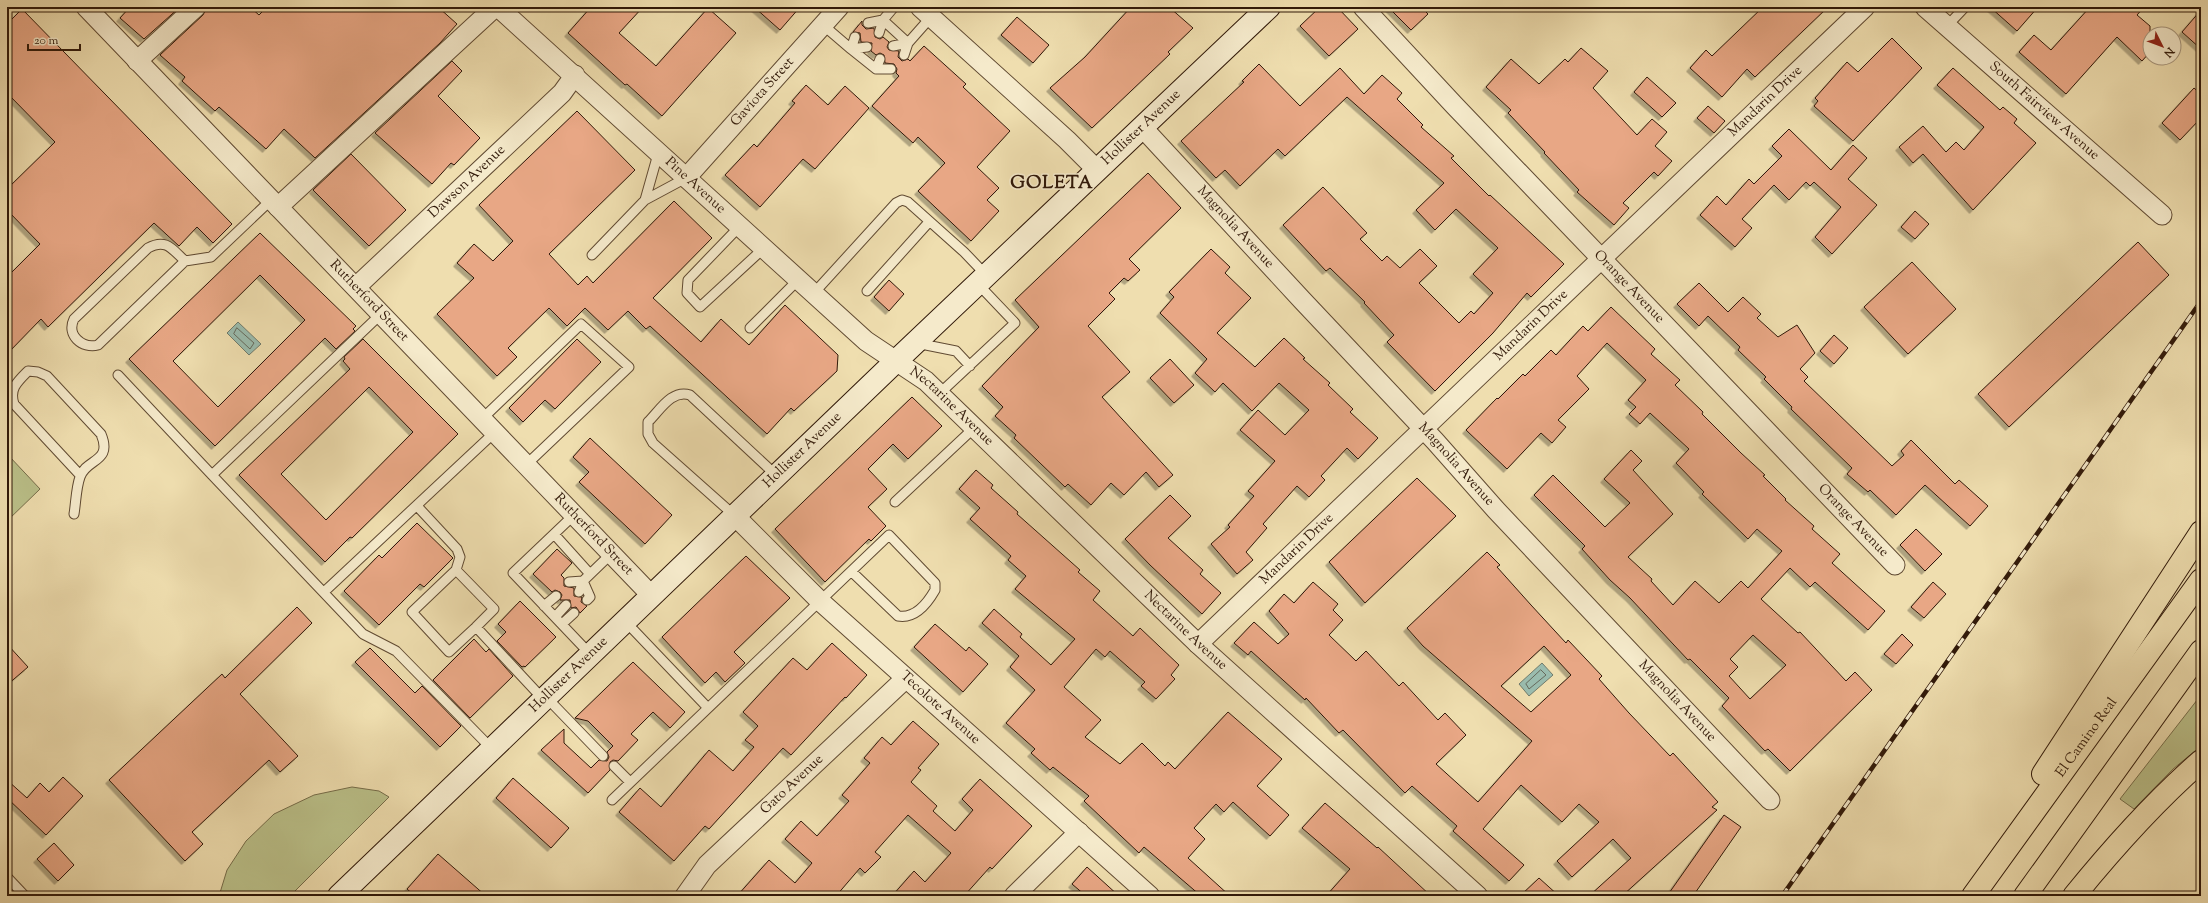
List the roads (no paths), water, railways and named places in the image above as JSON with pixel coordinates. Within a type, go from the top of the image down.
[{"type":"highway","points":[[2011,844],[2031,793],[2201,532]]},
{"type":"highway","name":"El Camino Real","points":[[1973,896],[2201,580]]},
{"type":"highway","points":[[2025,896],[2201,651]]},
{"type":"highway","points":[[2074,896],[2146,813],[2201,761]]},
{"type":"main road","name":"Hollister Avenue","points":[[339,896],[896,361],[1269,7]]},
{"type":"street","name":"Rutherford Street","points":[[86,7],[652,595]]},
{"type":"street","points":[[137,61],[196,7]]},
{"type":"street","points":[[275,203],[495,7]]},
{"type":"street","name":"Pine Avenue","points":[[498,7],[575,75],[658,154],[799,279],[866,341],[896,361]]},
{"type":"street","name":"Gaviota Street","points":[[686,178],[840,7]]},
{"type":"street","name":"Orange Avenue","points":[[1363,7],[1895,565]]},
{"type":"street","name":"Mandarin Drive","points":[[1198,644],[1422,428],[1865,7]]},
{"type":"street","name":"South Fairview Avenue","points":[[1925,7],[2162,215]]},
{"type":"street","points":[[925,12],[1067,140],[1097,170]]},
{"type":"street","name":"Dawson Avenue","points":[[356,287],[562,92],[575,75]]},
{"type":"street","name":"Magnolia Avenue","points":[[1142,127],[1422,428],[1496,510],[1770,800]]},
{"type":"street","name":"Nectarine Avenue","points":[[896,361],[926,381],[1198,644],[1478,896]]},
{"type":"street","name":"Tecolote Avenue","points":[[735,516],[821,602],[905,679],[1150,896]]},
{"type":"street","name":"Gato Avenue","points":[[685,896],[708,865],[905,679]]},
{"type":"street","points":[[1014,896],[1079,832]]},
{"type":"lane","points":[[879,33],[883,20],[894,7]]},
{"type":"lane","points":[[1947,26],[1965,7]]},
{"type":"lane","points":[[904,55],[908,43],[925,12]]},
{"type":"lane","points":[[868,23],[883,20]]},
{"type":"lane","points":[[883,20],[908,43]]},
{"type":"lane","points":[[823,26],[876,69],[891,69]]},
{"type":"lane","points":[[851,49],[855,37]]},
{"type":"lane","points":[[893,46],[908,43]]},
{"type":"lane","points":[[851,49],[867,47]]},
{"type":"lane","points":[[876,69],[880,59]]},
{"type":"lane","points":[[645,200],[658,154]]},
{"type":"lane","points":[[592,255],[645,200],[686,178]]},
{"type":"lane","points":[[814,294],[899,201],[908,202],[964,252],[1015,323],[939,394]]},
{"type":"lane","points":[[185,261],[166,244],[157,243],[148,248],[74,319],[70,326],[71,333],[82,345],[90,347],[98,345],[185,261],[211,257],[275,203]]},
{"type":"lane","points":[[867,291],[929,222]]},
{"type":"lane","points":[[740,226],[688,280],[687,293],[700,307],[764,248]]},
{"type":"lane","points":[[750,328],[799,279]]},
{"type":"lane","points":[[212,475],[381,314]]},
{"type":"lane","points":[[324,592],[417,506],[581,324],[628,367],[527,464]]},
{"type":"lane","points":[[915,343],[956,351],[970,366]]},
{"type":"lane","points":[[74,514],[80,475],[103,453],[105,443],[101,434],[47,376],[38,372],[28,371],[14,386],[12,396],[14,404],[80,475]]},
{"type":"lane","points":[[118,375],[363,634],[396,651],[492,749]]},
{"type":"lane","points":[[735,516],[653,443],[648,434],[648,422],[674,396],[683,393],[690,396],[777,476]]},
{"type":"lane","points":[[895,502],[974,428]]},
{"type":"lane","points":[[417,506],[457,549],[460,557],[456,570],[412,612],[449,652],[494,609],[456,570]]},
{"type":"lane","points":[[575,514],[513,573],[590,654]]},
{"type":"lane","points":[[554,534],[590,574]]},
{"type":"lane","points":[[612,800],[821,602],[889,535],[935,583],[935,590],[914,615],[905,617],[898,616],[852,572]]},
{"type":"lane","points":[[579,592],[583,580],[612,553]]},
{"type":"lane","points":[[569,582],[583,580]]},
{"type":"lane","points":[[583,580],[590,597],[587,600]]},
{"type":"lane","points":[[544,606],[556,596]]},
{"type":"lane","points":[[554,617],[566,605]]},
{"type":"lane","points":[[562,624],[574,613]]},
{"type":"lane","points":[[625,621],[708,708]]},
{"type":"lane","points":[[476,627],[603,756]]},
{"type":"lane","points":[[614,766],[630,782]]},
{"type":"lane","points":[[7,877],[23,896]]},
{"type":"water","points":[[238,322],[261,344],[249,355],[227,333]]},
{"type":"water","points":[[1542,663],[1553,675],[1529,696],[1519,684]]},
{"type":"railway","points":[[1782,896],[2201,301]]},
{"type":"district","name":"GOLETA","points":[[1052,184]]}]
